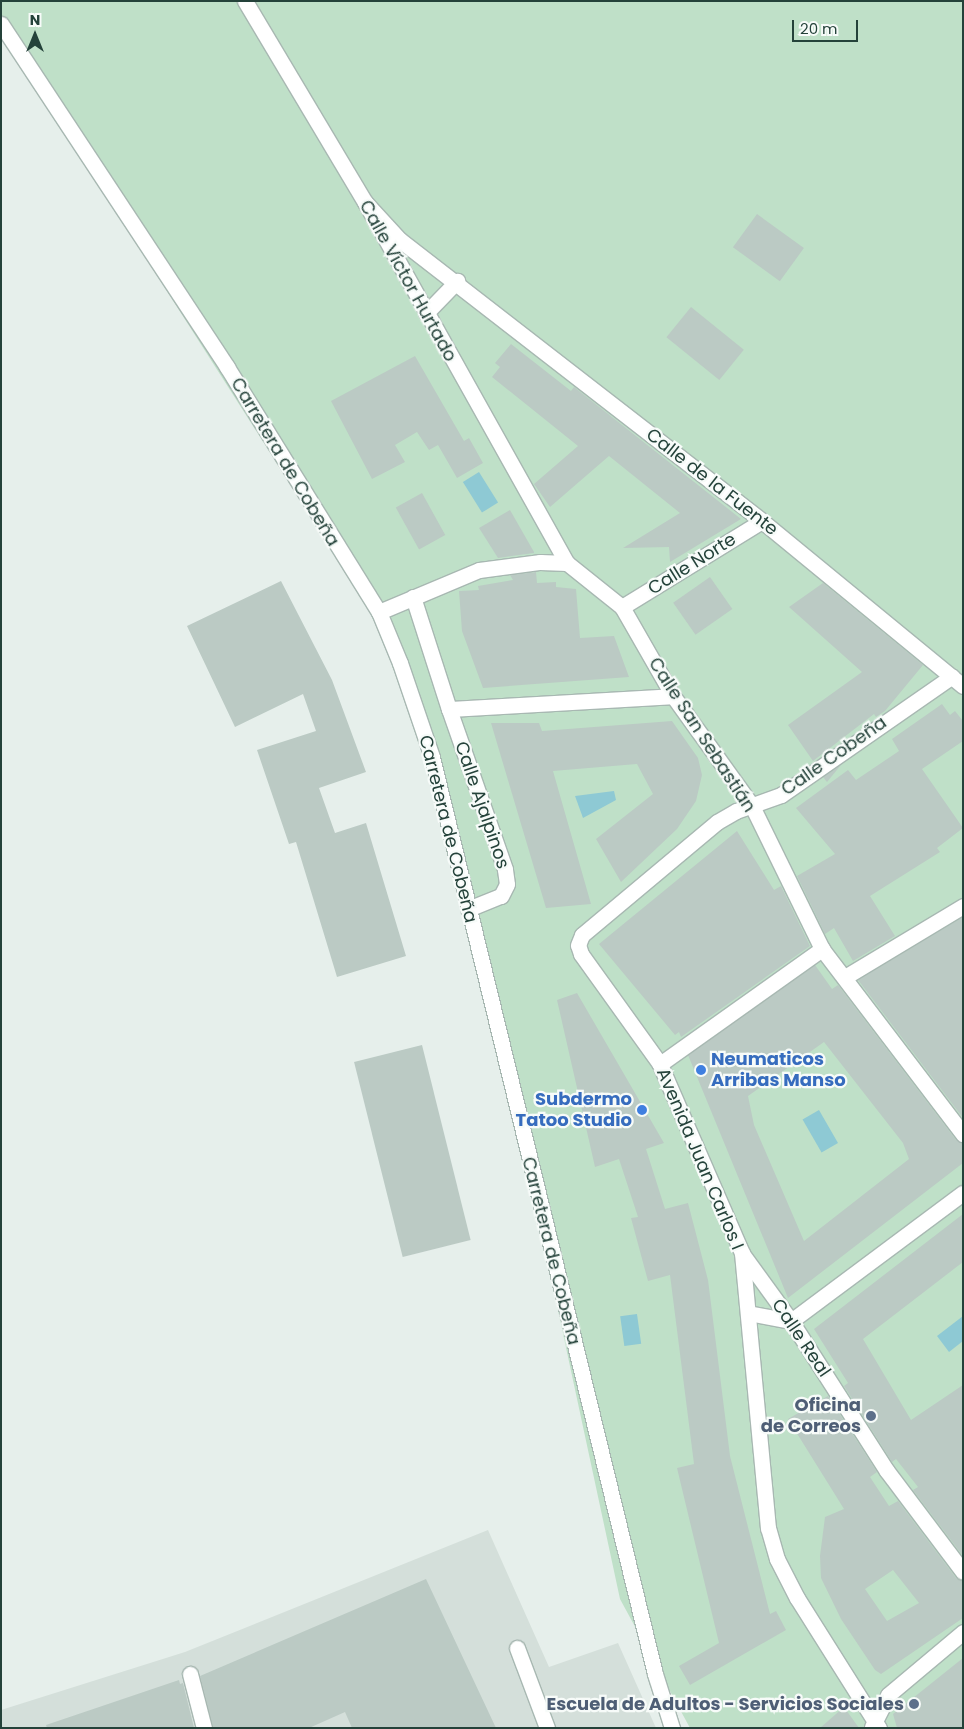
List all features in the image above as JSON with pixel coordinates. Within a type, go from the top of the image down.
[{"type":"street","name":"Calle Víctor Hurtado","points":[[246,1],[365,202],[567,563]]},
{"type":"street","name":"Carretera de Cobeña","points":[[1,24],[227,367],[379,612],[400,663],[432,756],[652,1664],[672,1728]]},
{"type":"street","name":"Calle de la Fuente","points":[[365,202],[400,240],[457,281],[762,521],[957,681]]},
{"type":"street","points":[[426,313],[457,281]]},
{"type":"street","name":"Calle Norte","points":[[622,607],[762,521]]},
{"type":"street","points":[[379,612],[479,570],[514,563],[567,563]]},
{"type":"street","name":"Calle San Sebastián","points":[[567,563],[622,607],[673,696],[752,806],[822,949],[963,1134]]},
{"type":"street","name":"Calle Ajalpinos","points":[[413,597],[448,709],[505,869],[507,884],[500,896],[468,910]]},
{"type":"street","name":"Calle Cobeña","points":[[578,945],[582,935],[717,822],[781,795],[957,681]]},
{"type":"street","points":[[448,709],[673,696]]},
{"type":"street","points":[[845,977],[963,906]]},
{"type":"street","name":"Avenida Juan Carlos I","points":[[578,945],[581,954],[660,1064],[742,1253],[768,1528],[777,1559],[797,1598],[875,1725]]},
{"type":"street","points":[[660,1064],[822,949]]},
{"type":"street","points":[[748,1313],[791,1321],[963,1193]]},
{"type":"street","name":"Calle Real","points":[[742,1253],[791,1321],[887,1471],[963,1572]]},
{"type":"street","points":[[875,1725],[888,1695],[963,1632]]},
{"type":"street","points":[[517,1648],[546,1728]]},
{"type":"street","points":[[190,1674],[204,1728]]},
{"type":"shaded area","points":[[488,1530],[549,1667],[618,1643],[656,1728],[1,1728],[1,1710],[185,1652]]},
{"type":"green space","points":[[1,1],[963,1],[963,1728],[690,1728],[620,1599],[524,1152],[403,661],[1,31]]},
{"type":"water","points":[[479,472],[498,503],[482,513],[463,482]]},
{"type":"water","points":[[614,791],[616,800],[583,818],[575,796]]},
{"type":"water","points":[[819,1110],[838,1143],[822,1152],[803,1120]]},
{"type":"water","points":[[637,1314],[641,1344],[624,1346],[620,1316]]},
{"type":"water","points":[[963,1316],[963,1341],[949,1352],[937,1336]]},
{"type":"building","points":[[757,214],[804,248],[780,281],[733,247]]},
{"type":"building","points":[[691,307],[744,350],[719,380],[666,337]]},
{"type":"building","points":[[511,344],[571,391],[574,387],[741,519],[670,562],[669,547],[623,548],[680,513],[609,456],[550,507],[534,484],[578,446],[492,377],[500,367],[495,363]]},
{"type":"building","points":[[415,356],[464,441],[469,438],[483,463],[457,478],[438,445],[429,450],[417,432],[395,445],[405,462],[372,479],[331,401]]},
{"type":"building","points":[[422,493],[445,535],[419,550],[396,508]]},
{"type":"building","points":[[510,510],[534,553],[498,558],[479,528]]},
{"type":"building","points":[[536,572],[537,583],[556,582],[556,587],[576,589],[580,638],[614,636],[629,677],[483,688],[462,631],[459,591],[479,590],[478,586],[513,580],[510,575]]},
{"type":"building","points":[[710,577],[732,609],[696,635],[673,603]]},
{"type":"building","points":[[281,581],[332,680],[366,772],[319,788],[335,833],[366,823],[406,956],[337,977],[296,842],[289,844],[257,750],[316,731],[303,694],[235,727],[187,626]]},
{"type":"building","points":[[823,583],[923,665],[885,711],[876,717],[874,714],[813,761],[788,725],[862,672],[789,607]]},
{"type":"building","points":[[942,704],[950,715],[955,711],[963,721],[963,741],[922,769],[963,828],[937,848],[940,852],[870,896],[895,936],[853,961],[834,928],[825,934],[797,876],[835,854],[796,808],[848,770],[856,780],[899,751],[892,739]]},
{"type":"building","points":[[672,721],[698,758],[702,775],[696,801],[677,829],[621,882],[596,839],[653,794],[637,764],[553,771],[591,904],[546,908],[491,723],[539,723],[542,731]]},
{"type":"building","points":[[841,765],[827,782],[823,777]]},
{"type":"building","points":[[737,831],[774,890],[781,886],[810,946],[681,1037],[679,1032],[675,1035],[599,944]]},
{"type":"building","points":[[963,917],[963,1118],[858,980]]},
{"type":"building","points":[[815,965],[832,989],[838,985],[956,1140],[963,1143],[963,1163],[788,1298],[688,1055]],"holes":[[[824,1042],[903,1143],[909,1159],[804,1241],[754,1125],[748,1096]]]},
{"type":"building","points":[[577,993],[664,1143],[646,1149],[665,1209],[688,1203],[708,1280],[730,1456],[770,1614],[776,1611],[786,1630],[690,1685],[679,1666],[719,1643],[677,1468],[694,1464],[670,1275],[648,1281],[631,1218],[638,1217],[619,1159],[595,1167],[557,1000]]},
{"type":"building","points":[[422,1045],[471,1240],[403,1257],[354,1062]]},
{"type":"building","points":[[963,1214],[963,1262],[863,1339],[911,1420],[963,1385],[963,1556],[913,1490],[918,1487],[896,1459],[892,1462],[844,1386],[848,1383],[814,1329]]},
{"type":"building","points":[[828,1396],[877,1472],[870,1477],[889,1506],[898,1501],[956,1578],[963,1581],[963,1618],[881,1674],[875,1670],[841,1619],[821,1578],[820,1556],[825,1517],[844,1509],[788,1419]],"holes":[[[893,1570],[919,1603],[887,1621],[865,1589]]]},
{"type":"building","points":[[426,1579],[496,1728],[352,1728],[345,1712],[309,1728],[213,1728],[200,1676]]},
{"type":"building","points":[[963,1658],[963,1728],[897,1728],[893,1714]]},
{"type":"building","points":[[179,1680],[180,1684],[183,1683],[194,1728],[47,1728],[46,1725]]},
{"type":"building","points":[[844,1707],[859,1728],[820,1728]]},
{"type":"place","name":"Neumaticos Arribas Manso","points":[[701,1070]]},
{"type":"place","name":"Subdermo Tatoo Studio","points":[[642,1110]]},
{"type":"place","name":"Oficina de Correos","points":[[871,1416]]},
{"type":"place","name":"Escuela de Adultos - Servicios Sociales","points":[[914,1704]]}]
